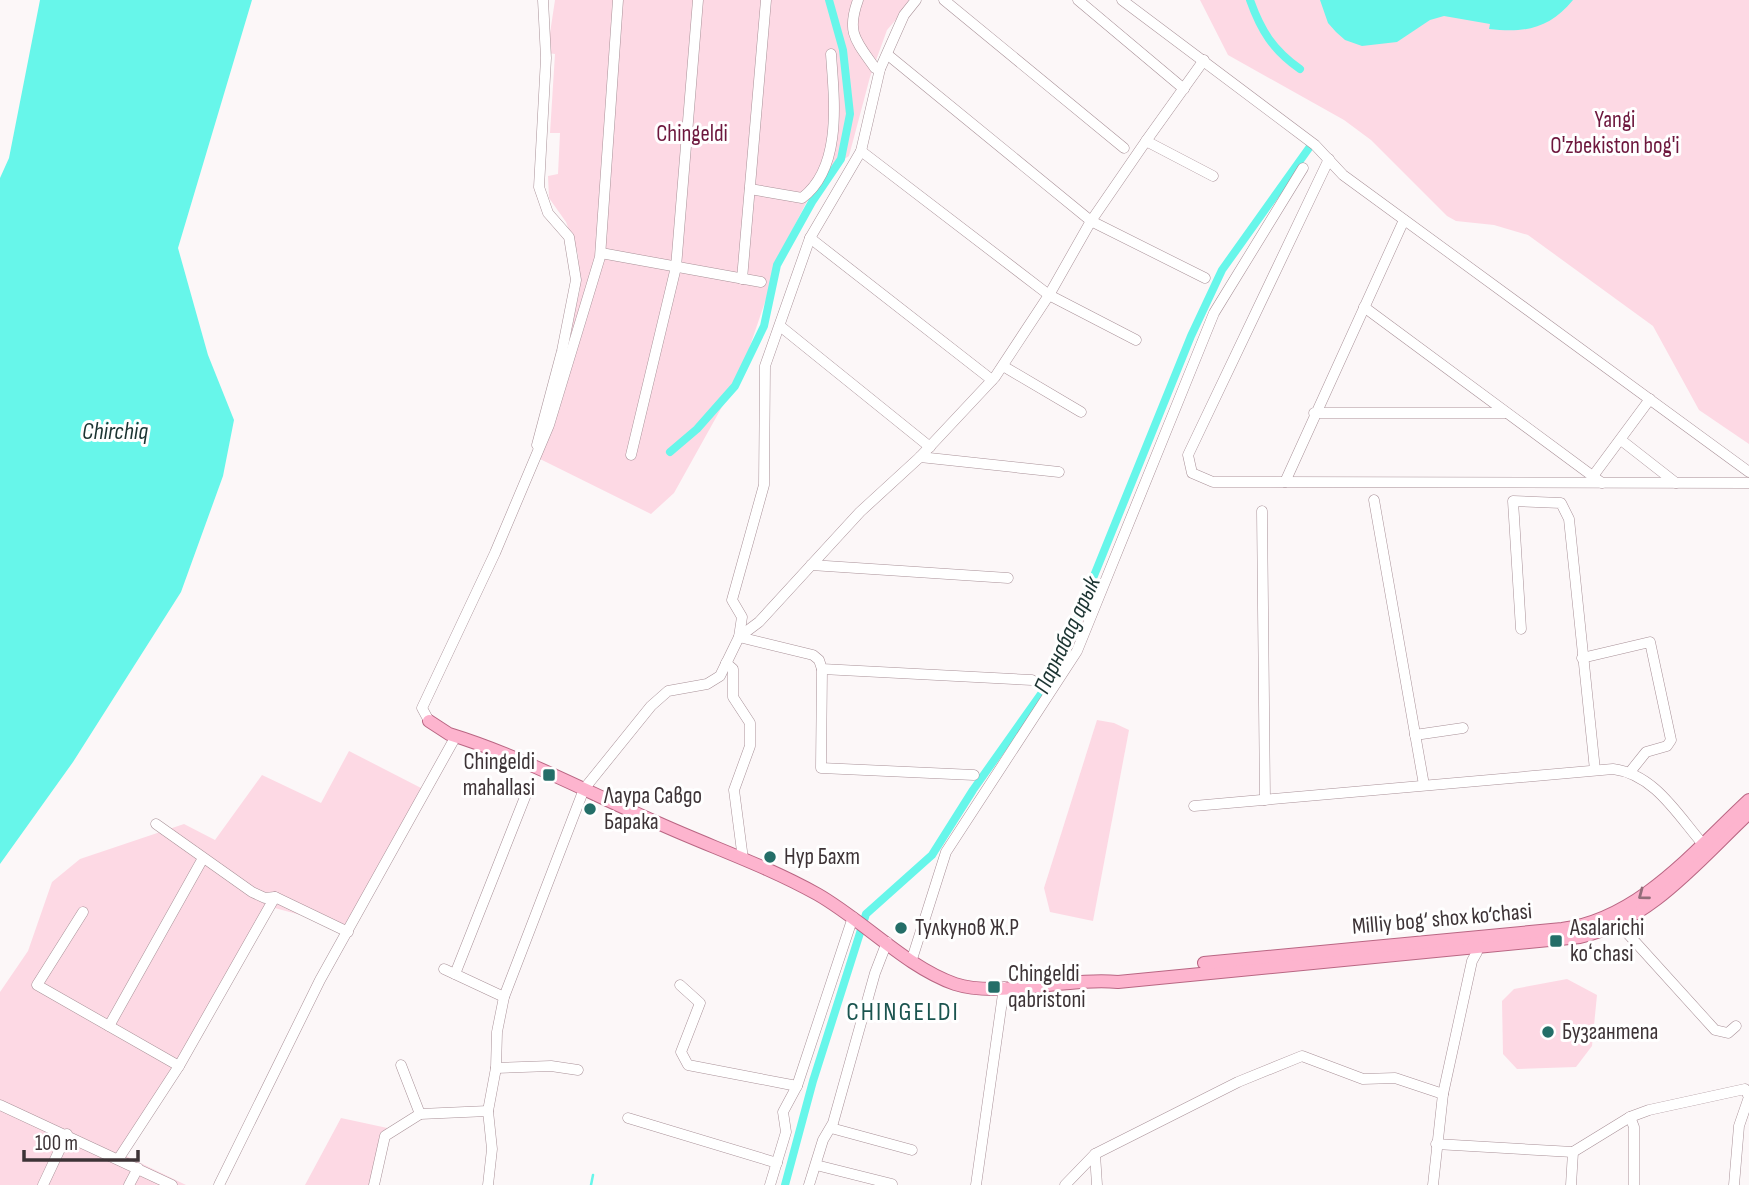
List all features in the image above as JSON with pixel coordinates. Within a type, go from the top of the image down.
[{"type":"main road","name":"Milliy bog‘ shox ko‘chasi","points":[[429,721],[456,736],[784,876],[853,917],[912,959],[958,985],[999,987],[1097,980],[1118,982],[1562,929],[1600,920],[1641,897],[1749,800]]},
{"type":"main road","name":"Milliy bog‘ shox ko‘chasi","points":[[1476,941],[1565,940],[1619,924],[1663,894],[1749,813]]},
{"type":"street","points":[[534,463],[576,280],[569,237],[548,213],[539,187],[546,58],[543,0]]},
{"type":"street","points":[[429,721],[422,708],[549,425],[601,253],[618,0]]},
{"type":"street","points":[[631,455],[676,267],[698,0]]},
{"type":"street","points":[[742,279],[765,0]]},
{"type":"street","points":[[858,0],[850,21],[854,38],[875,68],[880,69]]},
{"type":"street","points":[[488,1185],[492,1149],[488,1111],[496,1068],[497,1032],[505,997],[584,789],[651,706],[668,691],[714,681],[739,637],[742,617],[732,597],[764,485],[765,366],[810,238],[860,151],[880,69],[904,16],[916,0]]},
{"type":"street","points":[[944,0],[1124,148]]},
{"type":"street","points":[[1078,0],[1184,89]]},
{"type":"street","points":[[1122,0],[1204,60],[1329,159],[1343,175],[1749,472]]},
{"type":"street","points":[[750,189],[802,198],[826,163],[835,110],[831,54]]},
{"type":"street","points":[[888,55],[1091,221],[1205,278]]},
{"type":"street","points":[[739,637],[759,622],[860,512],[930,447],[992,380],[1049,295],[1091,221],[1204,60]]},
{"type":"street","points":[[1146,141],[1213,176]]},
{"type":"street","points":[[860,151],[1049,295],[1136,340]]},
{"type":"street","points":[[1329,159],[1188,455],[1192,473],[1200,479],[1213,482],[1749,483]]},
{"type":"street","points":[[912,959],[946,852],[1077,651],[1214,313],[1304,168]]},
{"type":"street","points":[[1285,482],[1314,413],[1404,220]]},
{"type":"street","points":[[810,238],[992,380]]},
{"type":"street","points":[[601,253],[761,282]]},
{"type":"street","points":[[1364,307],[1602,483]]},
{"type":"street","points":[[780,326],[930,447]]},
{"type":"street","points":[[1003,366],[1081,412]]},
{"type":"street","points":[[1593,476],[1650,399]]},
{"type":"street","points":[[1314,413],[1507,413]]},
{"type":"street","points":[[1621,440],[1676,483]]},
{"type":"street","points":[[920,457],[1059,472]]},
{"type":"street","points":[[1374,500],[1424,785]]},
{"type":"street","points":[[1521,629],[1513,501],[1561,503],[1569,519],[1595,770]]},
{"type":"street","points":[[1262,511],[1265,800]]},
{"type":"street","points":[[811,565],[1008,578]]},
{"type":"street","points":[[739,637],[813,655],[819,660],[822,669],[821,768],[974,775]]},
{"type":"street","points":[[1582,658],[1650,642],[1671,740],[1667,746],[1646,752],[1630,772]]},
{"type":"street","points":[[726,663],[734,671],[733,697],[750,723],[750,746],[734,790],[743,859]]},
{"type":"street","points":[[822,669],[1032,680]]},
{"type":"street","points":[[1415,735],[1463,728]]},
{"type":"street","points":[[219,1185],[320,980],[456,736]]},
{"type":"street","points":[[1194,806],[1595,770],[1630,772],[1653,786],[1702,843]]},
{"type":"street","points":[[456,974],[527,792]]},
{"type":"street","points":[[156,824],[202,860],[252,892],[265,898],[275,897],[348,932]]},
{"type":"street","points":[[109,1026],[202,860]]},
{"type":"street","points":[[119,1158],[179,1066],[275,897]]},
{"type":"street","points":[[83,912],[37,985],[179,1066]]},
{"type":"street","points":[[770,1185],[786,1132],[783,1112],[797,1086],[853,917]]},
{"type":"street","points":[[1619,924],[1715,1030],[1728,1033],[1736,1026]]},
{"type":"street","points":[[1433,1185],[1443,1094],[1476,941]]},
{"type":"street","points":[[809,1185],[823,1140],[831,1128],[875,973],[887,942]]},
{"type":"street","points":[[444,968],[505,997]]},
{"type":"street","points":[[680,985],[700,1003],[681,1052],[688,1065],[797,1086]]},
{"type":"street","points":[[976,1185],[1005,1002],[999,987]]},
{"type":"street","points":[[1065,1185],[1095,1154],[1238,1082],[1302,1056],[1363,1079],[1395,1079],[1443,1094]]},
{"type":"street","points":[[401,1065],[420,1114]]},
{"type":"street","points":[[496,1068],[551,1066],[578,1070]]},
{"type":"street","points":[[1436,1144],[1573,1152],[1630,1117],[1689,1100],[1745,1089],[1749,1097],[1739,1126],[1734,1185]]},
{"type":"street","points":[[0,1105],[119,1158],[172,1185]]},
{"type":"street","points":[[374,1185],[385,1136],[420,1114],[488,1111]]},
{"type":"street","points":[[1630,1117],[1634,1127],[1634,1185]]},
{"type":"street","points":[[628,1118],[777,1163]]},
{"type":"street","points":[[831,1128],[912,1150]]},
{"type":"street","points":[[43,1185],[67,1134]]},
{"type":"street","points":[[1571,1185],[1573,1152]]},
{"type":"street","points":[[1095,1154],[1097,1185]]},
{"type":"street","points":[[816,1165],[892,1184]]},
{"type":"street","points":[[129,1185],[138,1168]]},
{"type":"green space","name":"Chingeldi","points":[[555,0],[913,0],[887,30],[870,77],[849,156],[821,174],[784,246],[749,349],[723,405],[674,493],[651,514],[538,458],[580,290],[578,254],[566,222],[549,198],[548,176],[558,174],[560,133],[550,133],[555,54],[547,53]]},
{"type":"green space","name":"Yangi O'zbekiston bog'i","points":[[1200,0],[1749,0],[1749,444],[1699,410],[1653,326],[1528,235],[1494,225],[1456,221],[1447,216],[1371,140],[1344,120],[1228,55]]},
{"type":"green space","points":[[1097,720],[1114,723],[1129,730],[1093,921],[1050,912],[1044,888]]},
{"type":"green space","points":[[349,751],[423,789],[345,927],[271,907],[126,1156],[186,1185],[0,1185],[0,992],[28,951],[52,882],[80,859],[184,824],[215,840],[262,775],[321,803]]},
{"type":"green space","points":[[1567,979],[1597,995],[1592,1046],[1576,1067],[1517,1069],[1503,1054],[1502,1001],[1514,989]]},
{"type":"green space","points":[[341,1118],[392,1129],[373,1185],[305,1185]]},
{"type":"water","name":"Chirchiq","points":[[40,0],[252,0],[178,248],[208,355],[234,420],[223,476],[181,592],[73,762],[0,864],[0,178],[9,158]]},
{"type":"water","points":[[1320,0],[1573,0],[1555,17],[1536,27],[1489,29],[1490,24],[1444,16],[1430,20],[1397,42],[1362,46],[1345,40],[1336,32],[1328,23]]},
{"type":"waterway","points":[[670,452],[697,429],[735,386],[764,326],[777,265],[812,202],[841,159],[850,114],[843,50],[829,0]]},
{"type":"waterway","name":"Парнабад арык","points":[[1250,0],[1269,39],[1282,55],[1300,69]]},
{"type":"waterway","name":"Парнабад арык","points":[[785,1185],[813,1081],[866,914],[932,855],[973,790],[1053,677],[1191,336],[1222,270],[1309,148]]},
{"type":"waterway","points":[[591,1185],[593,1175]]},
{"type":"place","name":"Chingeldi mahallasi","points":[[549,775]]},
{"type":"place","name":"Лаура Савдо Барака","points":[[590,809]]},
{"type":"place","name":"Нур Бахт","points":[[770,857]]},
{"type":"place","name":"Тулкунов Ж.Р","points":[[901,928]]},
{"type":"place","name":"Asalarichi koʻchasi","points":[[1556,941]]},
{"type":"place","name":"Chingeldi qabristoni","points":[[994,987]]},
{"type":"place","name":"Бузгантепа","points":[[1548,1032]]},
{"type":"district","name":"CHINGELDI","points":[[903,1012]]}]
